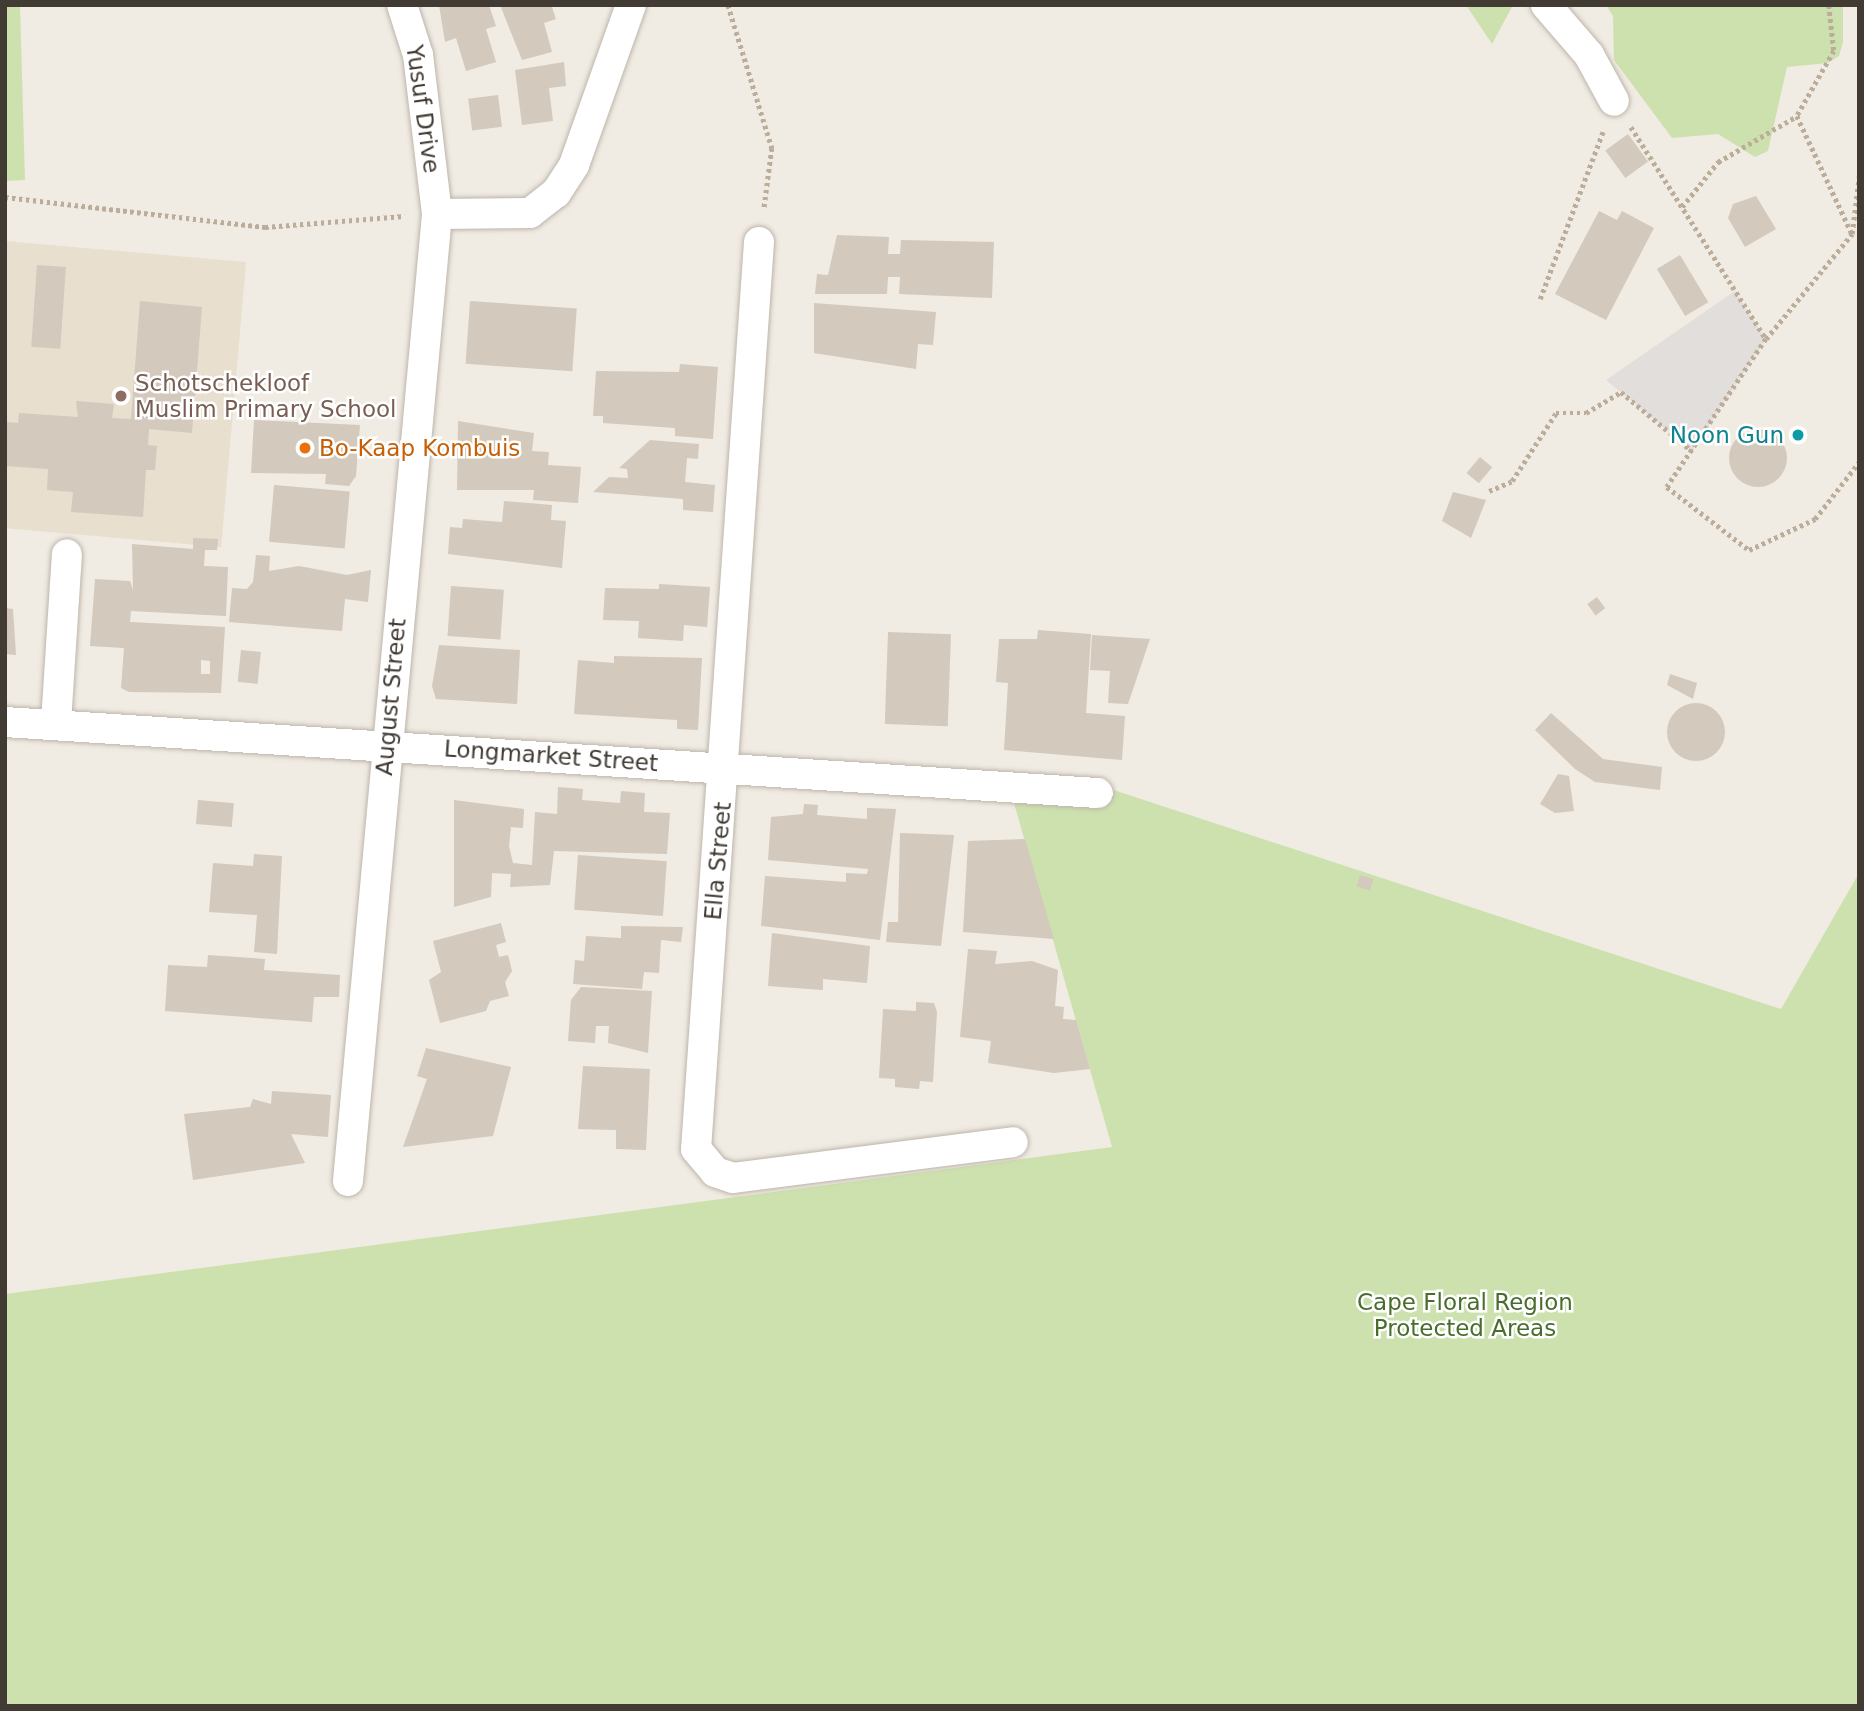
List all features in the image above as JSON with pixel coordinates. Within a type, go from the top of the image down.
[{"type":"street","name":"Yusuf Drive","points":[[402,5],[418,55],[436,214]]},
{"type":"street","points":[[436,214],[530,213],[556,193],[574,165],[631,5]]},
{"type":"street","points":[[1546,5],[1589,55],[1615,101]]},
{"type":"street","name":"August Street","points":[[348,1181],[436,214]]},
{"type":"street","name":"Ella Street","points":[[760,242],[726,768],[695,1126],[703,1161],[733,1178],[1013,1142]]},
{"type":"street","points":[[56,723],[67,554]]},
{"type":"street","name":"Longmarket Street","points":[[5,722],[386,744],[1098,793]]},
{"type":"path","points":[[729,5],[772,148],[760,242]]},
{"type":"path","points":[[1682,207],[1718,162],[1797,116],[1834,51],[1829,5]]},
{"type":"path","points":[[1615,101],[1766,339]]},
{"type":"path","points":[[1541,299],[1615,101]]},
{"type":"path","points":[[1797,116],[1852,234]]},
{"type":"path","points":[[1859,176],[1852,234],[1766,339],[1667,487],[1749,550],[1815,519],[1859,462]]},
{"type":"path","points":[[5,197],[265,227],[388,217]]},
{"type":"path","points":[[1489,491],[1512,481],[1556,412],[1586,413],[1621,392],[1692,451]]},
{"type":"shaded area","name":"Schotschekloof Muslim Primary School","points":[[5,241],[246,262],[221,547],[5,528]]},
{"type":"shaded area","points":[[1735,291],[1766,339],[1692,451],[1606,380]]},
{"type":"green space","points":[[5,5],[20,5],[25,180],[5,181]]},
{"type":"green space","points":[[1466,5],[1513,5],[1492,44]]},
{"type":"green space","points":[[1606,5],[1843,5],[1843,42],[1839,56],[1828,63],[1787,67],[1768,151],[1755,157],[1718,134],[1672,138],[1614,60],[1613,16]]},
{"type":"green space","name":"Cape Floral Region Protected Areas","points":[[1080,779],[1781,1009],[1859,873],[1859,1706],[5,1706],[5,1294],[1112,1147],[1008,782]]},
{"type":"building","points":[[439,5],[489,5],[496,26],[486,29],[496,62],[466,71],[456,38],[445,42]]},
{"type":"building","points":[[500,5],[552,7],[556,19],[544,23],[552,52],[522,60]]},
{"type":"building","points":[[564,62],[566,86],[549,88],[553,121],[522,125],[515,70]]},
{"type":"building","points":[[498,95],[502,127],[472,130],[468,99]]},
{"type":"building","points":[[1628,134],[1648,162],[1625,178],[1605,150]]},
{"type":"building","points":[[1756,196],[1776,229],[1745,247],[1728,218],[1733,204]]},
{"type":"building","points":[[1599,211],[1617,220],[1622,211],[1654,228],[1606,320],[1555,294]]},
{"type":"building","points":[[837,235],[889,237],[888,254],[900,254],[901,240],[994,242],[992,298],[899,294],[900,277],[888,277],[887,294],[815,294],[817,274],[828,275]]},
{"type":"building","points":[[1680,255],[1708,302],[1685,316],[1657,269]]},
{"type":"building","points":[[37,265],[66,267],[60,349],[31,347]]},
{"type":"building","points":[[140,301],[202,307],[192,433],[149,429],[148,445],[157,446],[155,470],[146,470],[143,517],[71,512],[73,492],[47,490],[48,469],[5,466],[5,422],[18,423],[19,413],[78,417],[76,401],[114,404],[112,418],[131,419]]},
{"type":"building","points":[[470,301],[577,308],[572,371],[466,364]]},
{"type":"building","points":[[814,303],[936,312],[933,345],[918,344],[916,369],[814,353]]},
{"type":"building","points":[[680,364],[718,367],[713,439],[675,436],[675,428],[603,423],[603,416],[593,416],[596,371],[679,372]]},
{"type":"building","name":"Bo-Kaap Kombuis","points":[[254,420],[360,425],[356,476],[349,486],[325,484],[326,474],[251,473]]},
{"type":"building","points":[[458,421],[534,433],[532,451],[549,452],[548,465],[581,467],[578,503],[533,500],[534,490],[457,490]]},
{"type":"building","points":[[1758,429],[1769,431],[1782,442],[1787,458],[1785,469],[1774,482],[1758,487],[1747,485],[1734,474],[1729,458],[1731,447],[1742,434]]},
{"type":"building","points":[[650,440],[699,444],[698,459],[687,458],[685,482],[715,485],[713,512],[683,510],[683,499],[593,492],[609,477],[628,478],[627,469],[619,468]]},
{"type":"building","points":[[1480,457],[1492,467],[1479,483],[1467,473]]},
{"type":"building","points":[[274,485],[350,492],[345,548],[269,542]]},
{"type":"building","points":[[1453,492],[1486,500],[1471,538],[1442,521]]},
{"type":"building","points":[[504,501],[552,505],[551,520],[566,521],[562,568],[448,554],[450,527],[462,528],[463,519],[502,522]]},
{"type":"building","points":[[193,538],[218,539],[217,550],[205,550],[204,566],[228,567],[226,616],[131,611],[130,622],[225,627],[221,693],[129,692],[121,688],[124,648],[90,646],[95,579],[130,581],[133,590],[132,544],[193,549]],"holes":[[[201,660],[210,661],[210,674],[201,674]]]},
{"type":"building","points":[[256,555],[270,556],[269,571],[299,566],[347,575],[371,570],[368,602],[345,599],[342,631],[229,622],[232,588],[247,589],[253,582]]},
{"type":"building","points":[[659,584],[710,587],[707,627],[684,625],[683,641],[638,638],[639,621],[603,620],[605,588],[659,589]]},
{"type":"building","points":[[451,586],[504,590],[500,640],[448,636]]},
{"type":"building","points":[[1597,597],[1605,608],[1596,615],[1587,604]]},
{"type":"building","points":[[5,608],[13,609],[16,655],[5,654]]},
{"type":"building","points":[[1038,630],[1091,634],[1086,713],[1125,716],[1122,760],[1004,750],[1008,683],[996,682],[999,639],[1037,639]]},
{"type":"building","points":[[888,632],[951,634],[948,726],[885,724]]},
{"type":"building","points":[[1092,635],[1150,639],[1128,704],[1108,703],[1110,671],[1090,670]]},
{"type":"building","points":[[439,645],[520,650],[517,704],[436,699],[432,686]]},
{"type":"building","points":[[241,650],[261,652],[258,684],[238,682]]},
{"type":"building","points":[[614,656],[702,658],[698,730],[677,729],[677,720],[574,714],[578,660],[614,663]]},
{"type":"building","points":[[1670,674],[1697,683],[1693,699],[1667,685]]},
{"type":"building","points":[[1696,703],[1707,705],[1720,716],[1725,732],[1723,743],[1712,756],[1696,761],[1685,759],[1672,748],[1667,732],[1669,721],[1680,708]]},
{"type":"building","points":[[1551,713],[1603,759],[1662,767],[1660,790],[1595,782],[1575,769],[1535,730]]},
{"type":"building","points":[[1558,774],[1569,776],[1574,811],[1555,813],[1540,804]]},
{"type":"building","points":[[558,787],[583,789],[582,800],[620,803],[621,791],[645,793],[644,812],[670,813],[667,854],[554,851],[550,885],[510,887],[511,874],[492,873],[491,897],[454,907],[454,800],[524,809],[523,828],[511,827],[509,846],[513,863],[532,865],[535,812],[557,814]]},
{"type":"building","points":[[198,800],[234,803],[232,827],[196,824]]},
{"type":"building","points":[[804,804],[818,805],[817,815],[867,819],[867,808],[896,809],[880,940],[761,926],[765,876],[846,882],[846,873],[867,874],[868,869],[768,860],[771,817],[803,814]]},
{"type":"building","points":[[900,833],[954,835],[941,946],[886,942],[888,922],[898,922]]},
{"type":"building","points":[[1025,839],[1054,939],[963,932],[968,841]]},
{"type":"building","points":[[254,854],[282,856],[277,954],[254,952],[257,915],[209,912],[213,863],[253,866]]},
{"type":"building","points":[[578,855],[667,861],[663,916],[574,910]]},
{"type":"building","points":[[1360,875],[1373,879],[1370,891],[1356,886]]},
{"type":"building","points":[[501,923],[506,942],[496,945],[499,957],[508,955],[512,971],[505,982],[509,996],[490,1001],[486,1011],[440,1023],[429,980],[441,972],[433,941]]},
{"type":"building","points":[[621,926],[683,927],[681,942],[661,940],[659,973],[644,972],[642,989],[573,984],[575,960],[584,961],[586,936],[621,938]]},
{"type":"building","points":[[772,933],[870,946],[867,983],[823,979],[823,990],[768,986]]},
{"type":"building","points":[[968,949],[997,951],[995,964],[1032,961],[1058,970],[1055,1006],[1064,1007],[1063,1019],[1076,1020],[1090,1069],[1054,1073],[988,1063],[991,1041],[960,1037]]},
{"type":"building","points":[[208,955],[265,959],[264,970],[340,975],[339,997],[314,997],[312,1022],[165,1011],[168,965],[207,967]]},
{"type":"building","points":[[581,987],[652,991],[648,1053],[608,1043],[609,1026],[596,1026],[595,1043],[568,1041],[571,1000]]},
{"type":"building","points":[[916,1002],[934,1003],[937,1012],[933,1082],[920,1081],[919,1089],[895,1087],[895,1079],[879,1078],[883,1009],[916,1011]]},
{"type":"building","points":[[426,1048],[511,1067],[493,1136],[403,1147],[427,1079],[417,1076]]},
{"type":"building","points":[[583,1066],[650,1069],[646,1150],[616,1149],[616,1130],[578,1129]]},
{"type":"building","points":[[272,1091],[331,1095],[328,1137],[291,1134],[305,1163],[193,1180],[184,1114],[250,1107],[253,1099],[271,1104]]},
{"type":"place","name":"Schotschekloof Muslim Primary School","points":[[121,396]]},
{"type":"place","name":"Noon Gun","points":[[1798,435]]},
{"type":"place","name":"Bo-Kaap Kombuis","points":[[305,448]]}]
